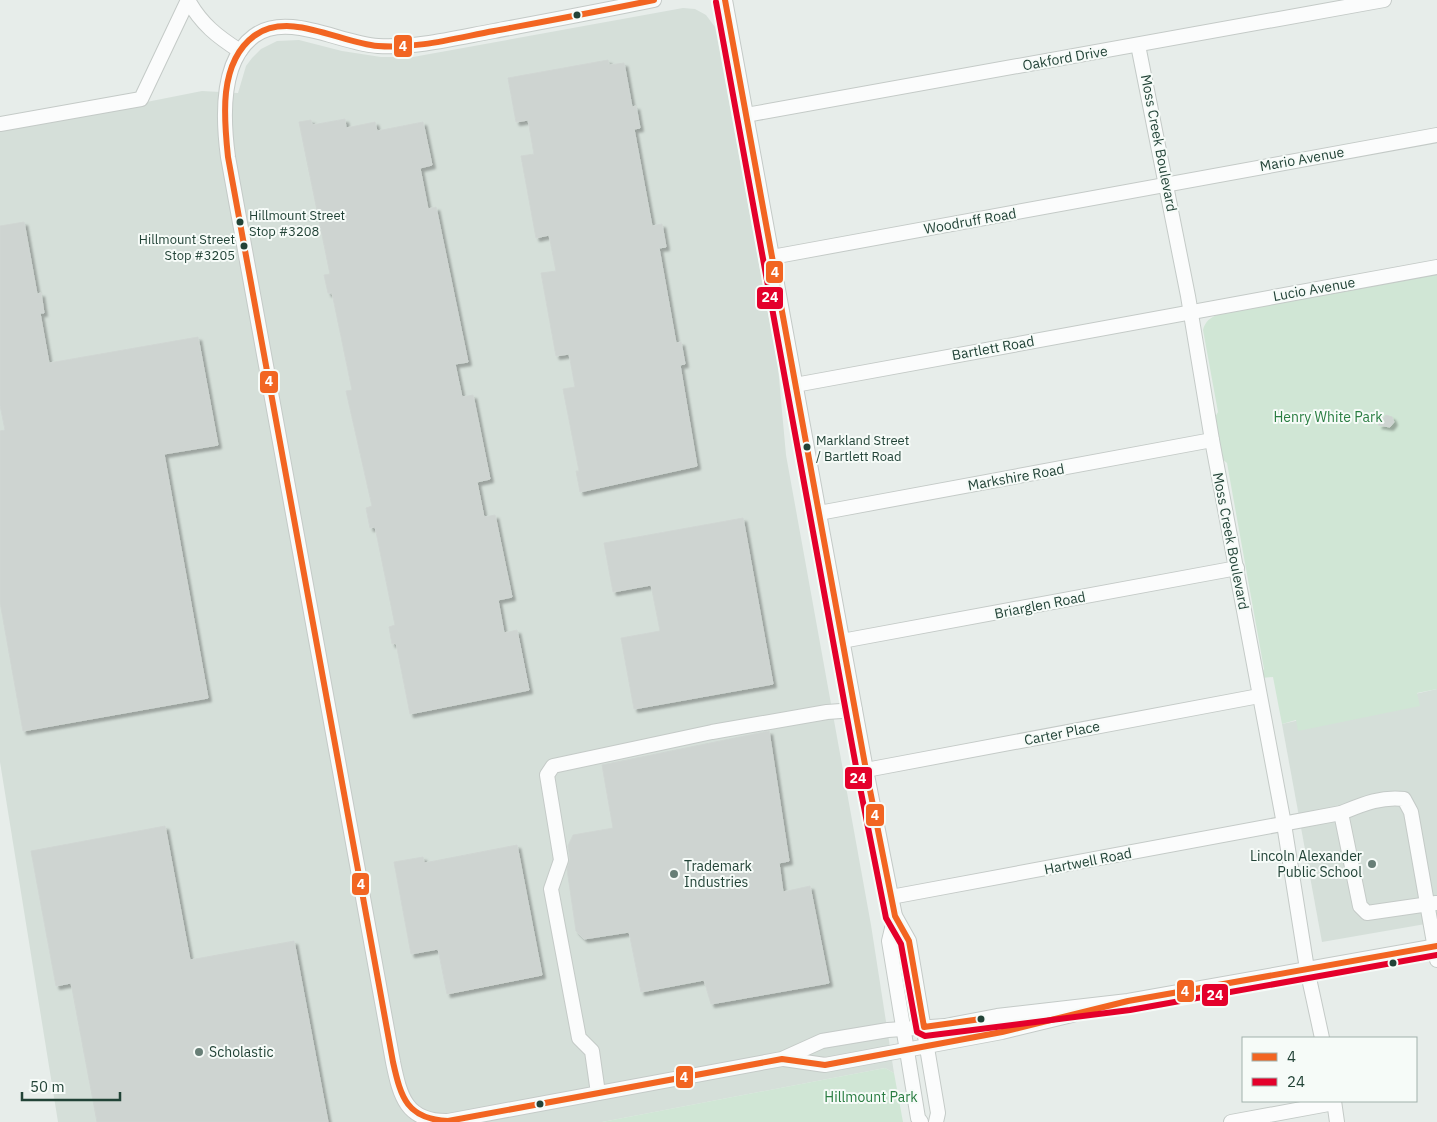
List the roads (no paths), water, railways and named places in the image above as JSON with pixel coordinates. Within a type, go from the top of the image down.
[{"type":"street","points":[[188,0],[198,18],[207,28],[240,51]]},
{"type":"street","points":[[0,124],[141,99],[188,0]]},
{"type":"street","points":[[654,0],[456,38],[393,46],[362,44],[294,27],[276,27],[255,35],[240,51],[231,74],[226,100],[225,132],[228,157],[400,1093],[410,1110],[424,1120],[435,1122],[598,1094],[782,1059],[822,1041],[903,1028],[924,1027],[1128,1001],[1307,969],[1436,951],[1433,904],[1367,913],[1360,906],[1341,814]]},
{"type":"street","points":[[725,0],[891,898],[895,916],[909,941],[938,1114],[936,1122]]},
{"type":"street","name":"Oakford Drive","points":[[746,116],[1138,45],[1339,4],[1384,0]]},
{"type":"street","name":"Moss Creek Boulevard","points":[[1138,45],[1191,312],[1212,440],[1284,824],[1307,969],[1322,1037]]},
{"type":"street","name":"Mario Avenue","points":[[1167,184],[1437,135]]},
{"type":"street","name":"Woodruff Road","points":[[772,257],[1167,184]]},
{"type":"street","name":"Lucio Avenue","points":[[1191,312],[1437,267]]},
{"type":"street","name":"Bartlett Road","points":[[796,385],[1191,312]]},
{"type":"street","name":"Markshire Road","points":[[819,513],[1212,440]]},
{"type":"street","name":"Briarglen Road","points":[[842,641],[1237,568]]},
{"type":"street","name":"Carter Place","points":[[866,770],[1259,696]]},
{"type":"street","points":[[598,1094],[592,1051],[579,1038],[551,889],[561,860],[547,775],[552,766],[712,732],[827,712],[855,710]]},
{"type":"street","name":"Hartwell Road","points":[[891,898],[1341,814],[1376,800],[1392,797],[1404,799],[1411,812],[1433,904]]},
{"type":"street","points":[[895,916],[890,941],[906,1050],[918,1118],[921,1122]]},
{"type":"street","points":[[782,1059],[825,1064],[927,1047],[1002,1032],[1128,1001]]},
{"type":"street","points":[[1231,1122],[1334,1102],[1338,1122]]},
{"type":"place","name":"Hillmount Street Stop #3208","points":[[240,222]]},
{"type":"place","name":"Hillmount Street Stop #3205","points":[[244,246]]},
{"type":"place","name":"Markland Street / Bartlett Road","points":[[807,447]]},
{"type":"place","name":"Lincoln Alexander Public School","points":[[1372,864]]},
{"type":"place","name":"Trademark Industries","points":[[674,874]]},
{"type":"place","name":"Scholastic","points":[[199,1052]]},
{"type":"park label","name":"Henry White Park","points":[[1328,417]]},
{"type":"park label","name":"Hillmount Park","points":[[871,1097]]}]
